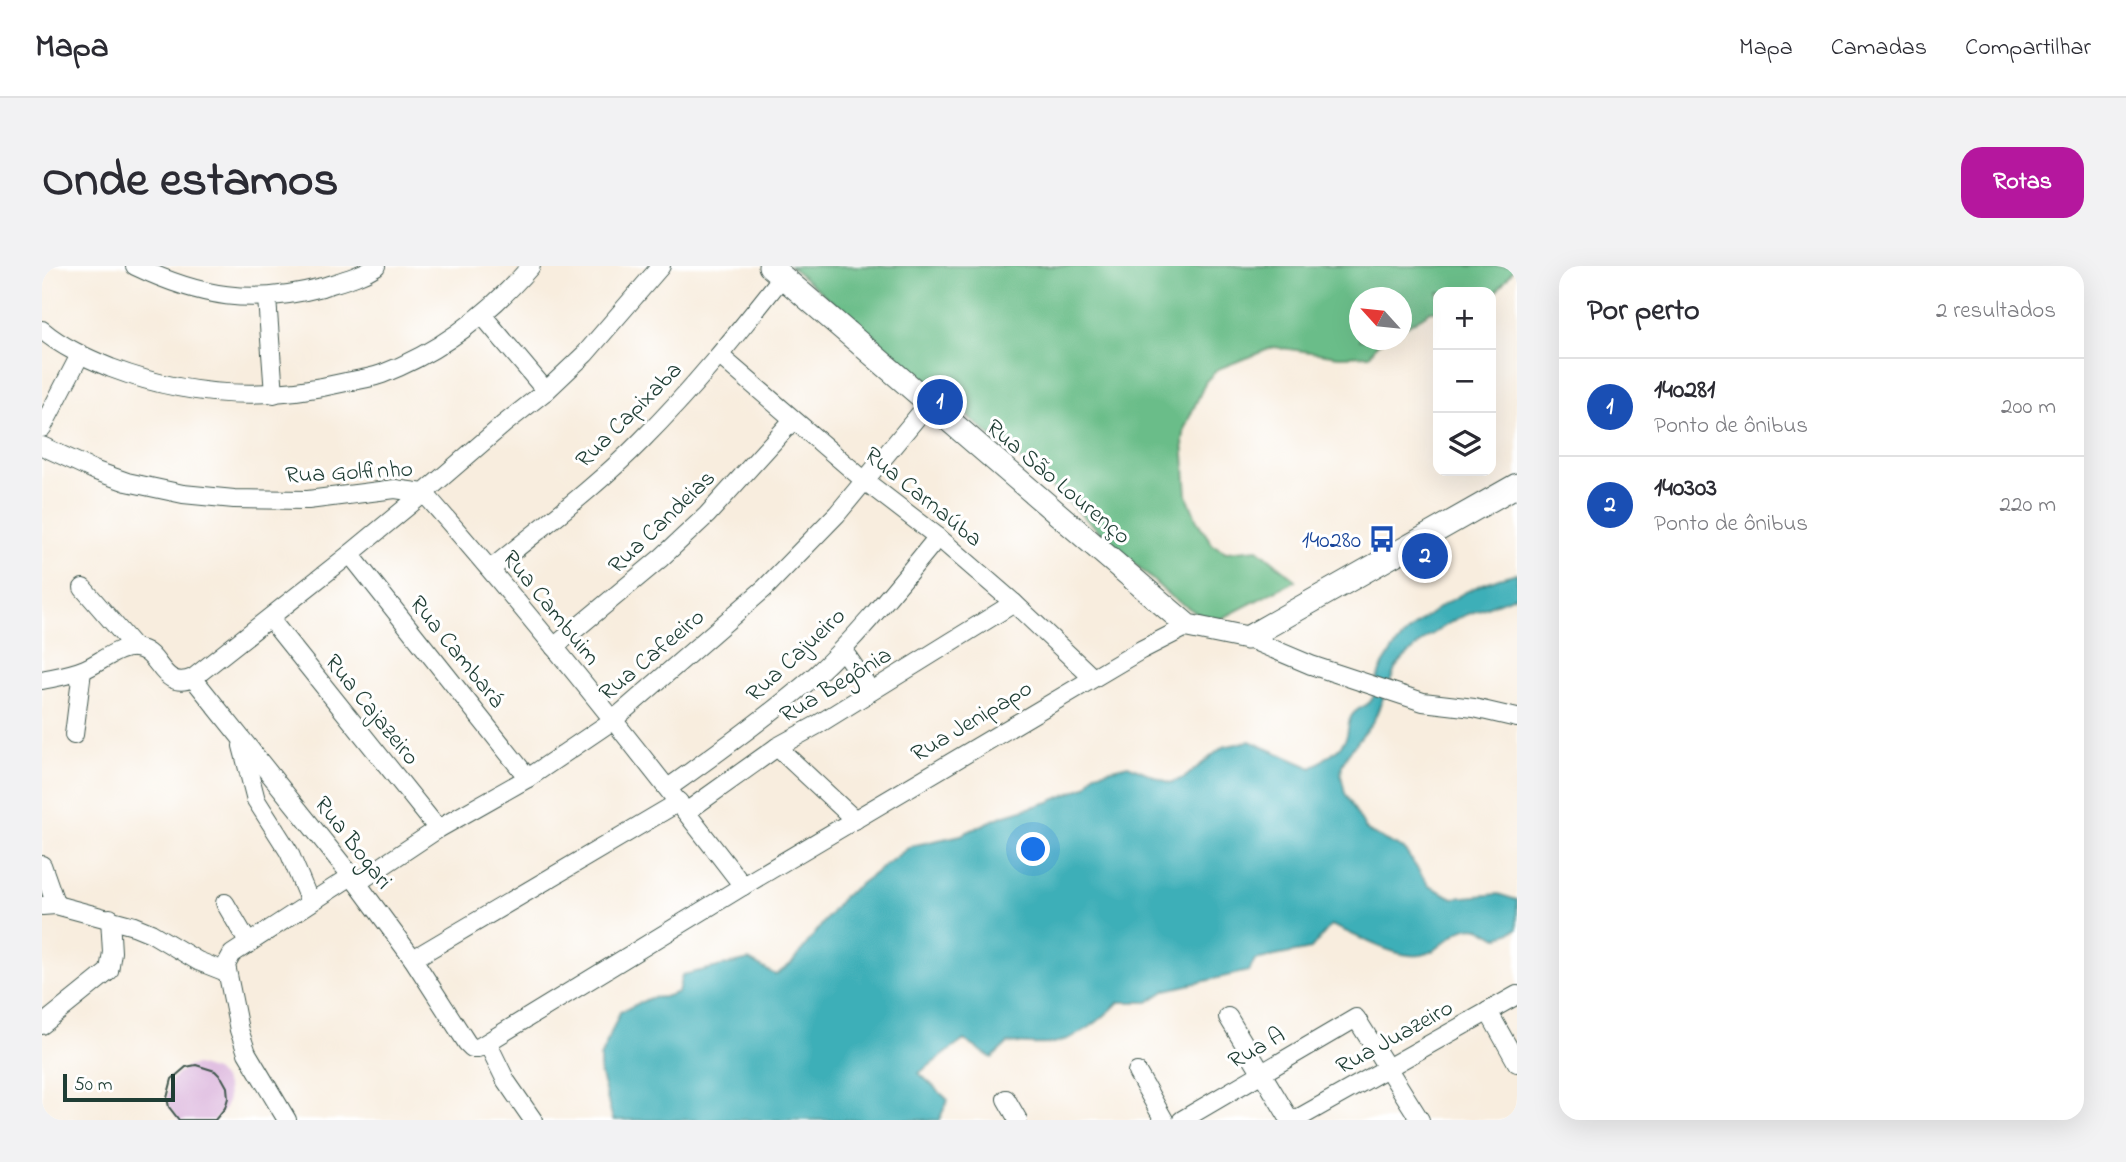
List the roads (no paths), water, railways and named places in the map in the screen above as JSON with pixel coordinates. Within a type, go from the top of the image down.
[{"type":"street","points":[[135,266],[163,279],[214,294],[247,298],[298,293],[362,275],[376,266]]},
{"type":"street","points":[[42,330],[80,355],[164,385],[216,393],[274,394],[321,388],[381,374],[428,352],[483,316],[531,266]]},
{"type":"street","name":"Rua Golfinho","points":[[42,446],[86,467],[127,482],[183,494],[234,499],[308,500],[395,489],[424,493],[546,391],[585,354],[661,266]]},
{"type":"street","name":"Rua Capixaba","points":[[491,569],[643,440],[720,356],[776,271]]},
{"type":"street","name":"Rua São Lourenço","points":[[776,271],[1188,626]]},
{"type":"street","points":[[267,298],[274,394]]},
{"type":"street","points":[[483,316],[546,391]]},
{"type":"street","points":[[42,428],[80,355]]},
{"type":"street","name":"Rua Carnaúba","points":[[720,356],[865,481],[938,537],[1014,603],[1093,678]]},
{"type":"street","name":"Rua Cafeeiro","points":[[226,972],[227,960],[232,954],[310,902],[354,880],[528,778],[612,720],[765,588],[865,481],[928,404]]},
{"type":"street","name":"Rua Candeias","points":[[554,648],[661,558],[707,515],[793,420]]},
{"type":"street","points":[[1247,638],[1517,485]]},
{"type":"street","points":[[42,680],[82,671],[128,649],[147,652],[172,678],[186,681],[193,678],[424,493]]},
{"type":"street","name":"Rua Cambuim","points":[[424,493],[491,569],[668,788],[743,886]]},
{"type":"street","name":"Rua Cajueiro","points":[[668,788],[816,674],[842,649],[938,537]]},
{"type":"street","name":"Rua Cambará","points":[[350,554],[528,778]]},
{"type":"street","points":[[83,588],[128,649]]},
{"type":"street","name":"Rua Begônia","points":[[682,807],[1014,603]]},
{"type":"street","name":"Rua Cajazeiro","points":[[270,619],[438,829]]},
{"type":"street","points":[[1188,626],[1247,638],[1311,665],[1423,702],[1474,708],[1517,718]]},
{"type":"street","name":"Rua Jenipapo","points":[[488,1044],[743,886],[1093,678],[1188,626]]},
{"type":"street","points":[[842,649],[871,691]]},
{"type":"street","points":[[74,735],[82,671]]},
{"type":"street","name":"Rua Bogari","points":[[193,678],[354,880],[413,959],[467,1042],[472,1048],[488,1044]]},
{"type":"street","points":[[241,741],[256,800],[289,852],[310,902]]},
{"type":"street","points":[[777,747],[855,820]]},
{"type":"street","points":[[413,959],[682,807]]},
{"type":"street","points":[[42,865],[49,905],[110,918],[151,933],[198,961],[226,972],[247,1053],[287,1120]]},
{"type":"street","points":[[225,903],[249,944]]},
{"type":"street","points":[[42,1024],[109,971],[112,952],[110,918]]},
{"type":"street","name":"Rua Juazeiro","points":[[1293,1120],[1517,995]]},
{"type":"street","points":[[1488,1011],[1517,1063]]},
{"type":"street","points":[[1228,1017],[1293,1120]]},
{"type":"street","name":"Rua A","points":[[1182,1120],[1356,1018],[1389,1068]]},
{"type":"street","points":[[488,1044],[506,1080],[533,1120]]},
{"type":"street","points":[[1389,1068],[1420,1120]]},
{"type":"street","points":[[1137,1072],[1164,1120]]},
{"type":"street","points":[[1006,1099],[1018,1120]]},
{"type":"water","points":[[1517,573],[1517,595],[1456,619],[1428,637],[1396,667],[1374,720],[1347,755],[1341,775],[1345,793],[1365,828],[1404,849],[1429,886],[1453,898],[1498,894],[1517,900],[1517,929],[1498,938],[1471,927],[1456,933],[1430,953],[1411,955],[1388,950],[1331,925],[1311,949],[1255,960],[1249,971],[1166,990],[1148,1002],[1119,1002],[1087,1029],[1069,1039],[1043,1044],[1008,1043],[992,1058],[964,1040],[919,1073],[948,1100],[939,1120],[613,1120],[600,1072],[600,1058],[620,1012],[650,998],[678,992],[682,975],[749,960],[776,975],[792,963],[844,896],[911,846],[961,835],[1002,816],[1049,802],[1087,786],[1095,773],[1128,765],[1170,783],[1184,778],[1223,747],[1250,741],[1312,768],[1345,740],[1351,717],[1373,698],[1378,675],[1388,657],[1412,628],[1463,593]]},
{"type":"place","name":"140281","points":[[940,402]]},
{"type":"place","name":"140280","points":[[1382,539]]},
{"type":"place","name":"140303","points":[[1425,556]]}]
